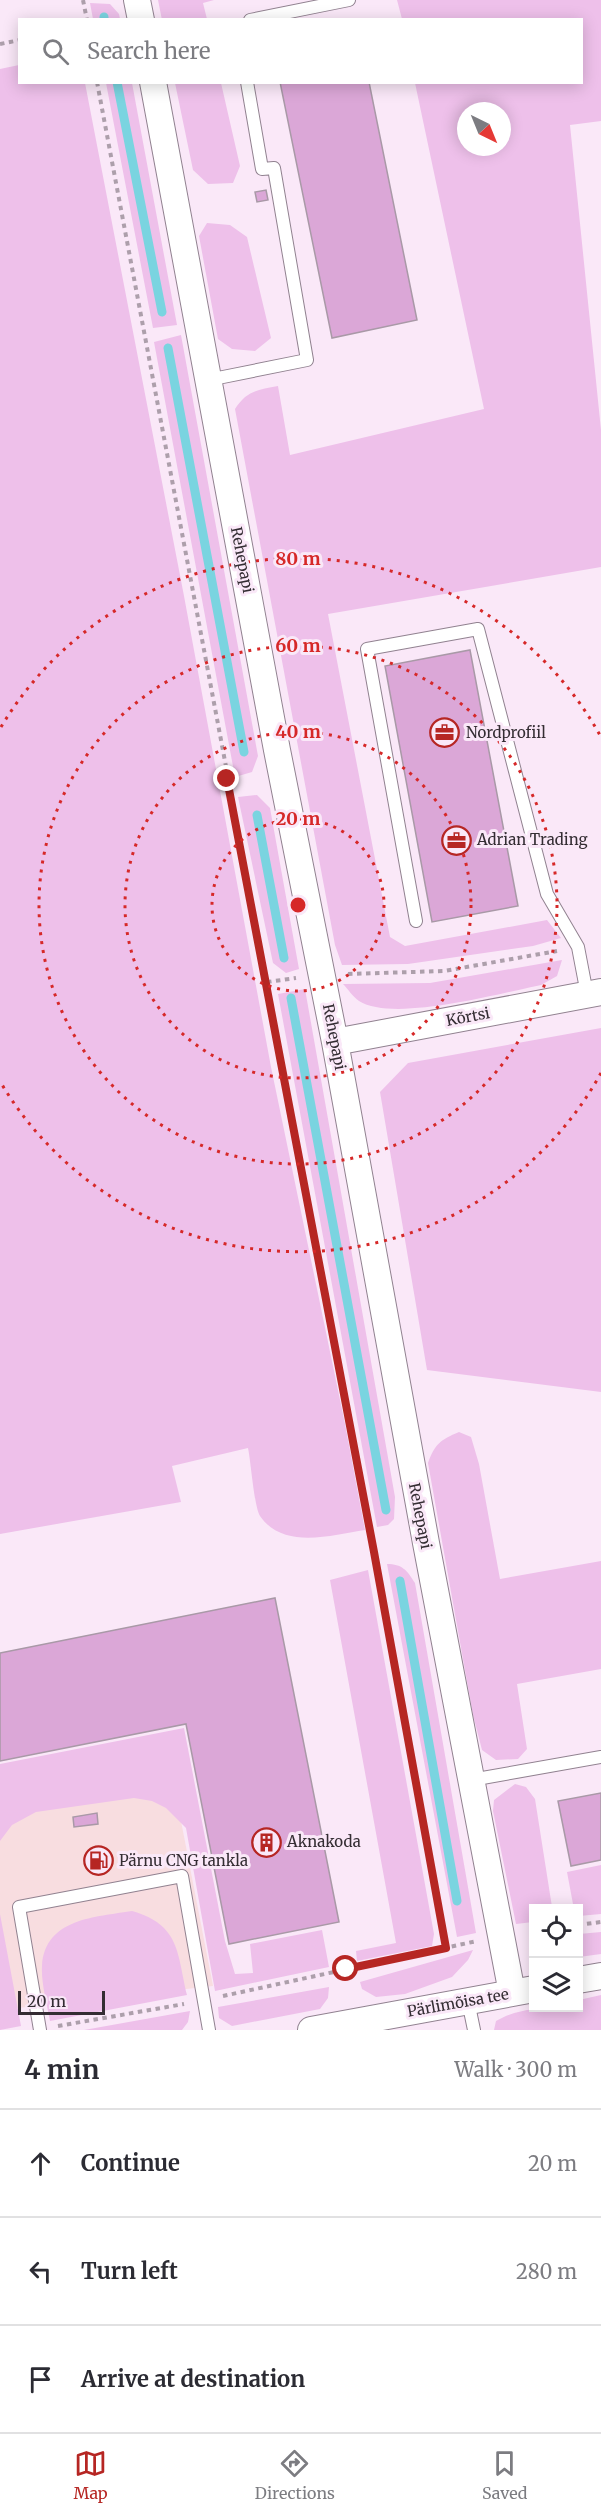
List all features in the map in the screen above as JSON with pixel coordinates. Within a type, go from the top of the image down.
[{"type":"street","points":[[137,0],[141,18]]},
{"type":"street","name":"Rehepapi","points":[[153,84],[277,750],[335,1042],[409,1454],[471,1780],[523,1991]]},
{"type":"street","name":"Kõrtsi","points":[[335,1042],[594,993]]},
{"type":"street","points":[[583,1979],[601,1976]]},
{"type":"street","name":"Pärlimõisa tee","points":[[311,2030],[395,2022],[468,2001],[523,1991]]},
{"type":"lane","points":[[260,18],[349,0]]},
{"type":"lane","points":[[208,380],[307,360],[274,168],[262,169],[247,84]]},
{"type":"lane","points":[[416,921],[367,649],[478,629],[547,894],[578,948],[594,993]]},
{"type":"lane","points":[[471,1780],[601,1757]]},
{"type":"lane","points":[[40,2029],[19,1908],[182,1876],[209,2030]]},
{"type":"lane","points":[[468,2001],[474,2030]]},
{"type":"path","points":[[83,0],[87,18]]},
{"type":"path","points":[[0,44],[18,40]]},
{"type":"path","points":[[97,84],[374,1552],[446,1948]]},
{"type":"path","points":[[363,975],[444,971],[578,948]]},
{"type":"path","points":[[583,1924],[601,1922]]},
{"type":"path","points":[[40,2029],[203,2001],[471,1942]]},
{"type":"shaded area","points":[[158,0],[214,0],[203,3],[207,18],[162,18]]},
{"type":"shaded area","points":[[397,0],[601,0],[601,121],[570,125],[601,430],[601,567],[328,614],[390,937],[405,946],[547,920],[561,938],[533,946],[408,964],[342,965],[335,945],[235,409],[249,394],[278,386],[290,455],[484,409],[415,84],[583,84],[583,18],[402,18]]},
{"type":"shaded area","points":[[90,3],[110,4],[120,18],[93,18]]},
{"type":"shaded area","points":[[18,65],[18,84],[85,84],[184,596],[271,1067],[365,1530],[309,1538],[295,1537],[270,1527],[258,1511],[248,1448],[172,1466],[181,1502],[0,1534],[0,69]]},
{"type":"shaded area","points":[[106,84],[132,84],[177,325],[153,328]]},
{"type":"shaded area","points":[[175,84],[221,84],[240,166],[233,183],[208,184],[193,170]]},
{"type":"shaded area","points":[[207,223],[230,225],[247,237],[271,338],[255,351],[232,349],[218,339],[199,236]]},
{"type":"shaded area","points":[[181,335],[258,756],[252,772],[235,777],[154,342]]},
{"type":"shaded area","points":[[257,795],[270,808],[299,969],[286,973],[273,963],[238,797]]},
{"type":"shaded area","points":[[562,960],[557,976],[541,985],[421,1008],[375,1007],[359,1001],[343,984],[430,983]]},
{"type":"shaded area","points":[[305,989],[395,1497],[394,1519],[388,1525],[377,1527],[278,994]]},
{"type":"shaded area","points":[[601,1028],[601,1392],[427,1370],[380,1092],[408,1063]]},
{"type":"shaded area","points":[[459,1432],[471,1437],[479,1464],[500,1579],[601,1561],[601,1669],[517,1684],[527,1749],[518,1759],[496,1760],[482,1750],[473,1715],[428,1463],[439,1443]]},
{"type":"shaded area","points":[[387,1564],[397,1565],[404,1569],[415,1583],[476,1933],[457,1937]]},
{"type":"shaded area","points":[[368,1570],[434,1934],[432,1946],[357,1961],[356,1951],[396,1943],[330,1580]]},
{"type":"shaded area","points":[[184,1728],[225,1941],[235,1974],[253,1973],[250,1944],[322,1930],[329,1967],[215,1991],[186,1828],[166,1808],[152,1801],[134,1798],[36,1812],[12,1825],[0,1841],[0,1764]]},
{"type":"shaded area","points":[[168,1754],[213,1986],[0,2010],[0,1787]]},
{"type":"shaded area","points":[[515,1784],[526,1787],[535,1799],[552,1904],[529,1904],[529,1922],[516,1924],[493,1811],[494,1800]]},
{"type":"shaded area","points":[[601,1865],[601,1914],[583,1916],[583,1904],[573,1904],[567,1872]]},
{"type":"shaded area","points":[[132,1911],[148,1917],[168,1932],[178,1953],[187,1995],[50,2021],[43,1986],[42,1966],[45,1950],[52,1938],[62,1929],[88,1918]]},
{"type":"shaded area","points":[[0,1914],[21,2026],[0,2030]]},
{"type":"shaded area","points":[[601,1932],[601,1954],[583,1956],[583,1934]]},
{"type":"shaded area","points":[[473,1950],[468,1960],[452,1977],[405,1994],[376,1997],[362,1989],[360,1982]]},
{"type":"shaded area","points":[[329,1987],[328,1998],[320,2009],[232,2026],[219,2018],[218,2007]]},
{"type":"shaded area","points":[[601,1995],[601,2030],[494,2030],[496,2021],[526,2010],[529,2010],[529,2012],[583,2012],[583,1999]]},
{"type":"shaded area","points":[[190,2011],[188,2022],[182,2030],[84,2030]]},
{"type":"building","points":[[280,84],[369,84],[417,320],[332,338]]},
{"type":"building","points":[[266,190],[268,200],[257,202],[255,192]]},
{"type":"building","points":[[470,650],[518,906],[432,922],[385,666]]},
{"type":"building","name":"Aknakoda","points":[[275,1598],[339,1922],[229,1944],[186,1724],[0,1761],[0,1653]]},
{"type":"building","points":[[601,1793],[601,1860],[571,1866],[558,1801]]},
{"type":"building","points":[[97,1813],[98,1824],[74,1827],[73,1817]]},
{"type":"waterway","points":[[117,84],[162,312]]},
{"type":"waterway","points":[[168,348],[244,752]]},
{"type":"waterway","points":[[257,815],[284,958]]},
{"type":"waterway","points":[[291,998],[386,1510]]},
{"type":"waterway","points":[[400,1581],[457,1901]]},
{"type":"place","name":"Nordprofiil","points":[[445,733]]},
{"type":"place","name":"Adrian Trading","points":[[456,840]]},
{"type":"place","name":"Aknakoda","points":[[266,1842]]},
{"type":"place","name":"Pärnu CNG tankla","points":[[98,1861]]},
{"type":"route","points":[[227,779],[273,1012],[446,1948],[346,1969]]}]
